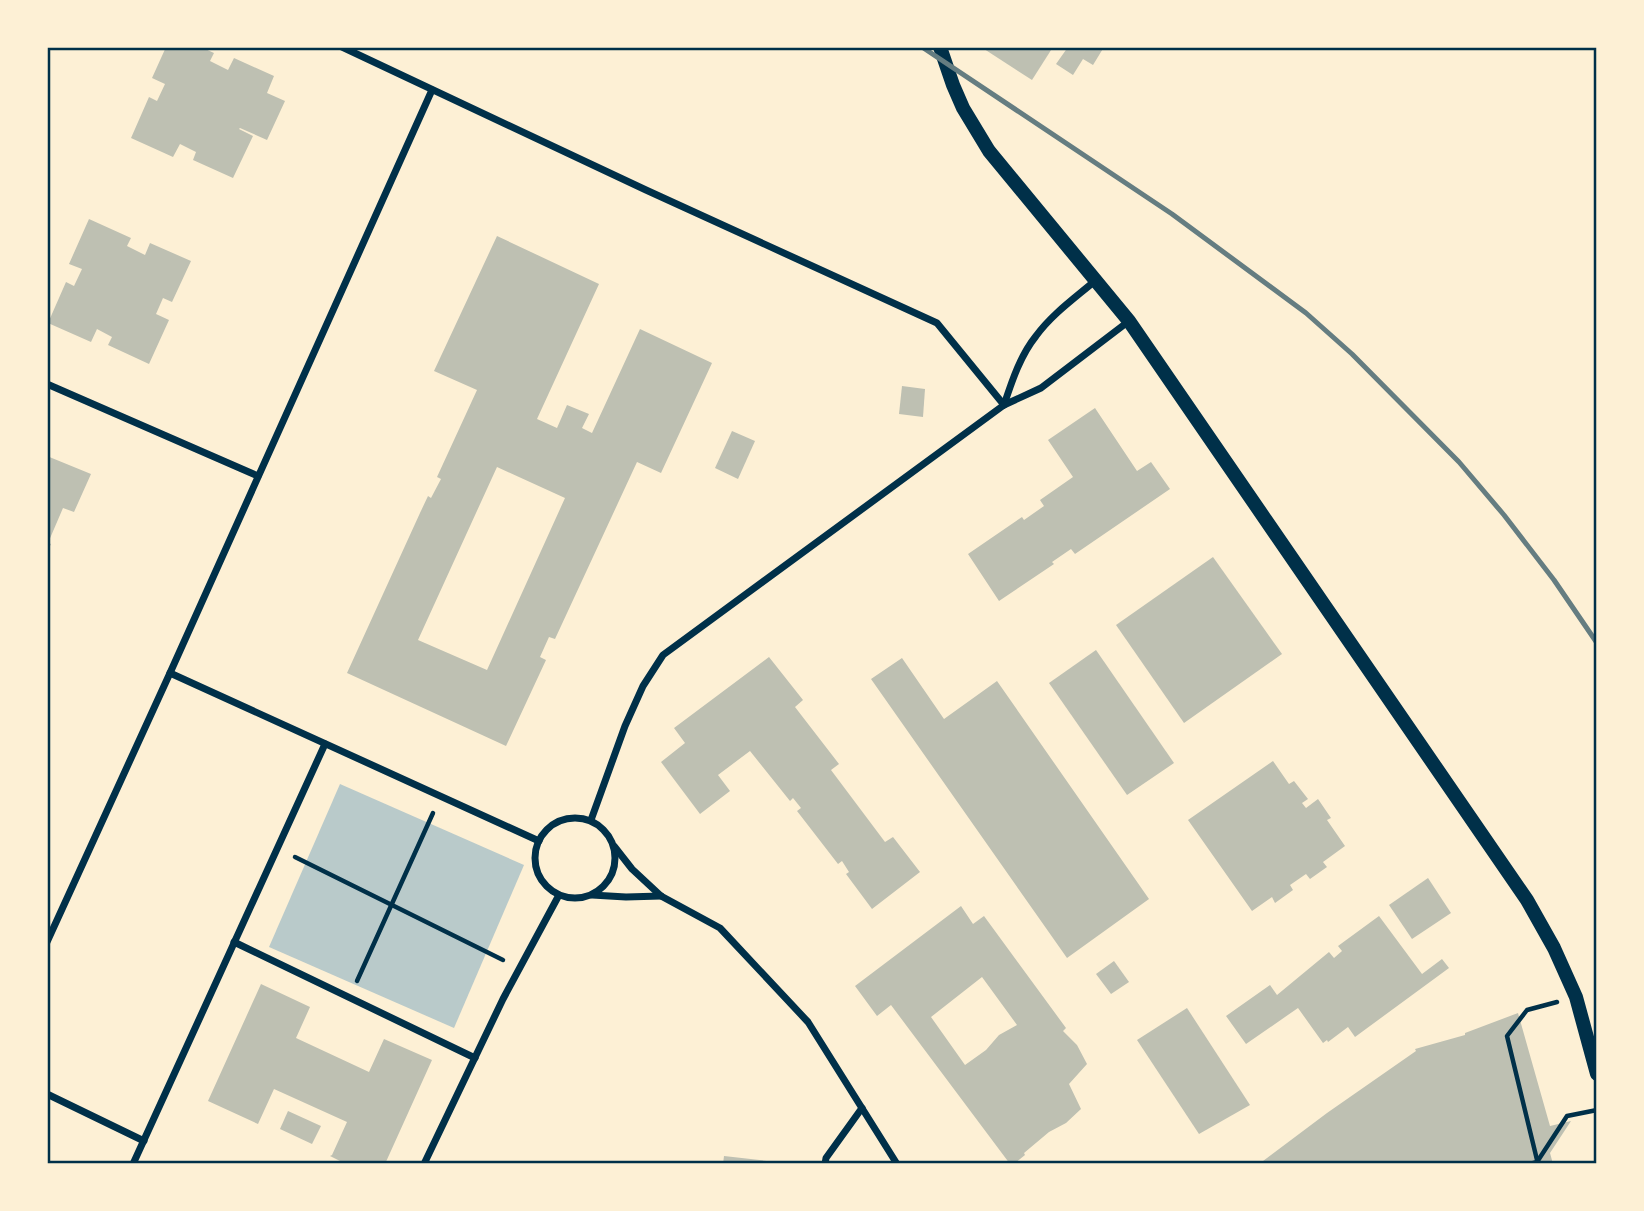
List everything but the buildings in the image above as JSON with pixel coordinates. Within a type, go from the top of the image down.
[{"type":"main road","points":[[940,47],[963,108],[982,141],[1129,321],[1527,900],[1554,948],[1576,997],[1597,1074]]},
{"type":"street","points":[[342,47],[937,323],[1004,405]]},
{"type":"street","points":[[47,942],[432,90]]},
{"type":"street","points":[[1004,405],[1018,366],[1035,336],[1096,280]]},
{"type":"street","points":[[591,820],[625,726],[643,686],[663,655],[1004,405],[1041,388],[1129,321]]},
{"type":"street","points":[[47,384],[258,475]]},
{"type":"street","points":[[170,673],[539,841]]},
{"type":"street","points":[[133,1164],[325,744]]},
{"type":"street","points":[[614,846],[615,868],[604,886],[583,898],[559,895],[546,885],[536,868],[535,857],[539,841],[546,829],[561,820],[578,817],[591,820],[608,832],[614,846],[632,869],[661,896],[720,928],[808,1022],[897,1164]]},
{"type":"street","points":[[424,1164],[519,969],[559,895]]},
{"type":"street","points":[[592,895],[661,896]]},
{"type":"street","points":[[234,942],[475,1058]]},
{"type":"street","points":[[47,1094],[144,1141]]},
{"type":"street","points":[[825,1164],[826,1158],[862,1108]]},
{"type":"path","points":[[350,998],[440,796]]},
{"type":"path","points":[[277,848],[519,969]]},
{"type":"path","points":[[1537,1163],[1507,1036],[1527,1010],[1576,997]]},
{"type":"path","points":[[1530,1164],[1537,1163],[1567,1116],[1597,1111]]},
{"type":"shaded area","points":[[340,784],[524,865],[454,1028],[269,947]]},
{"type":"railway","points":[[922,47],[1172,214],[1306,313],[1352,354],[1459,462],[1554,580],[1597,643]]}]
